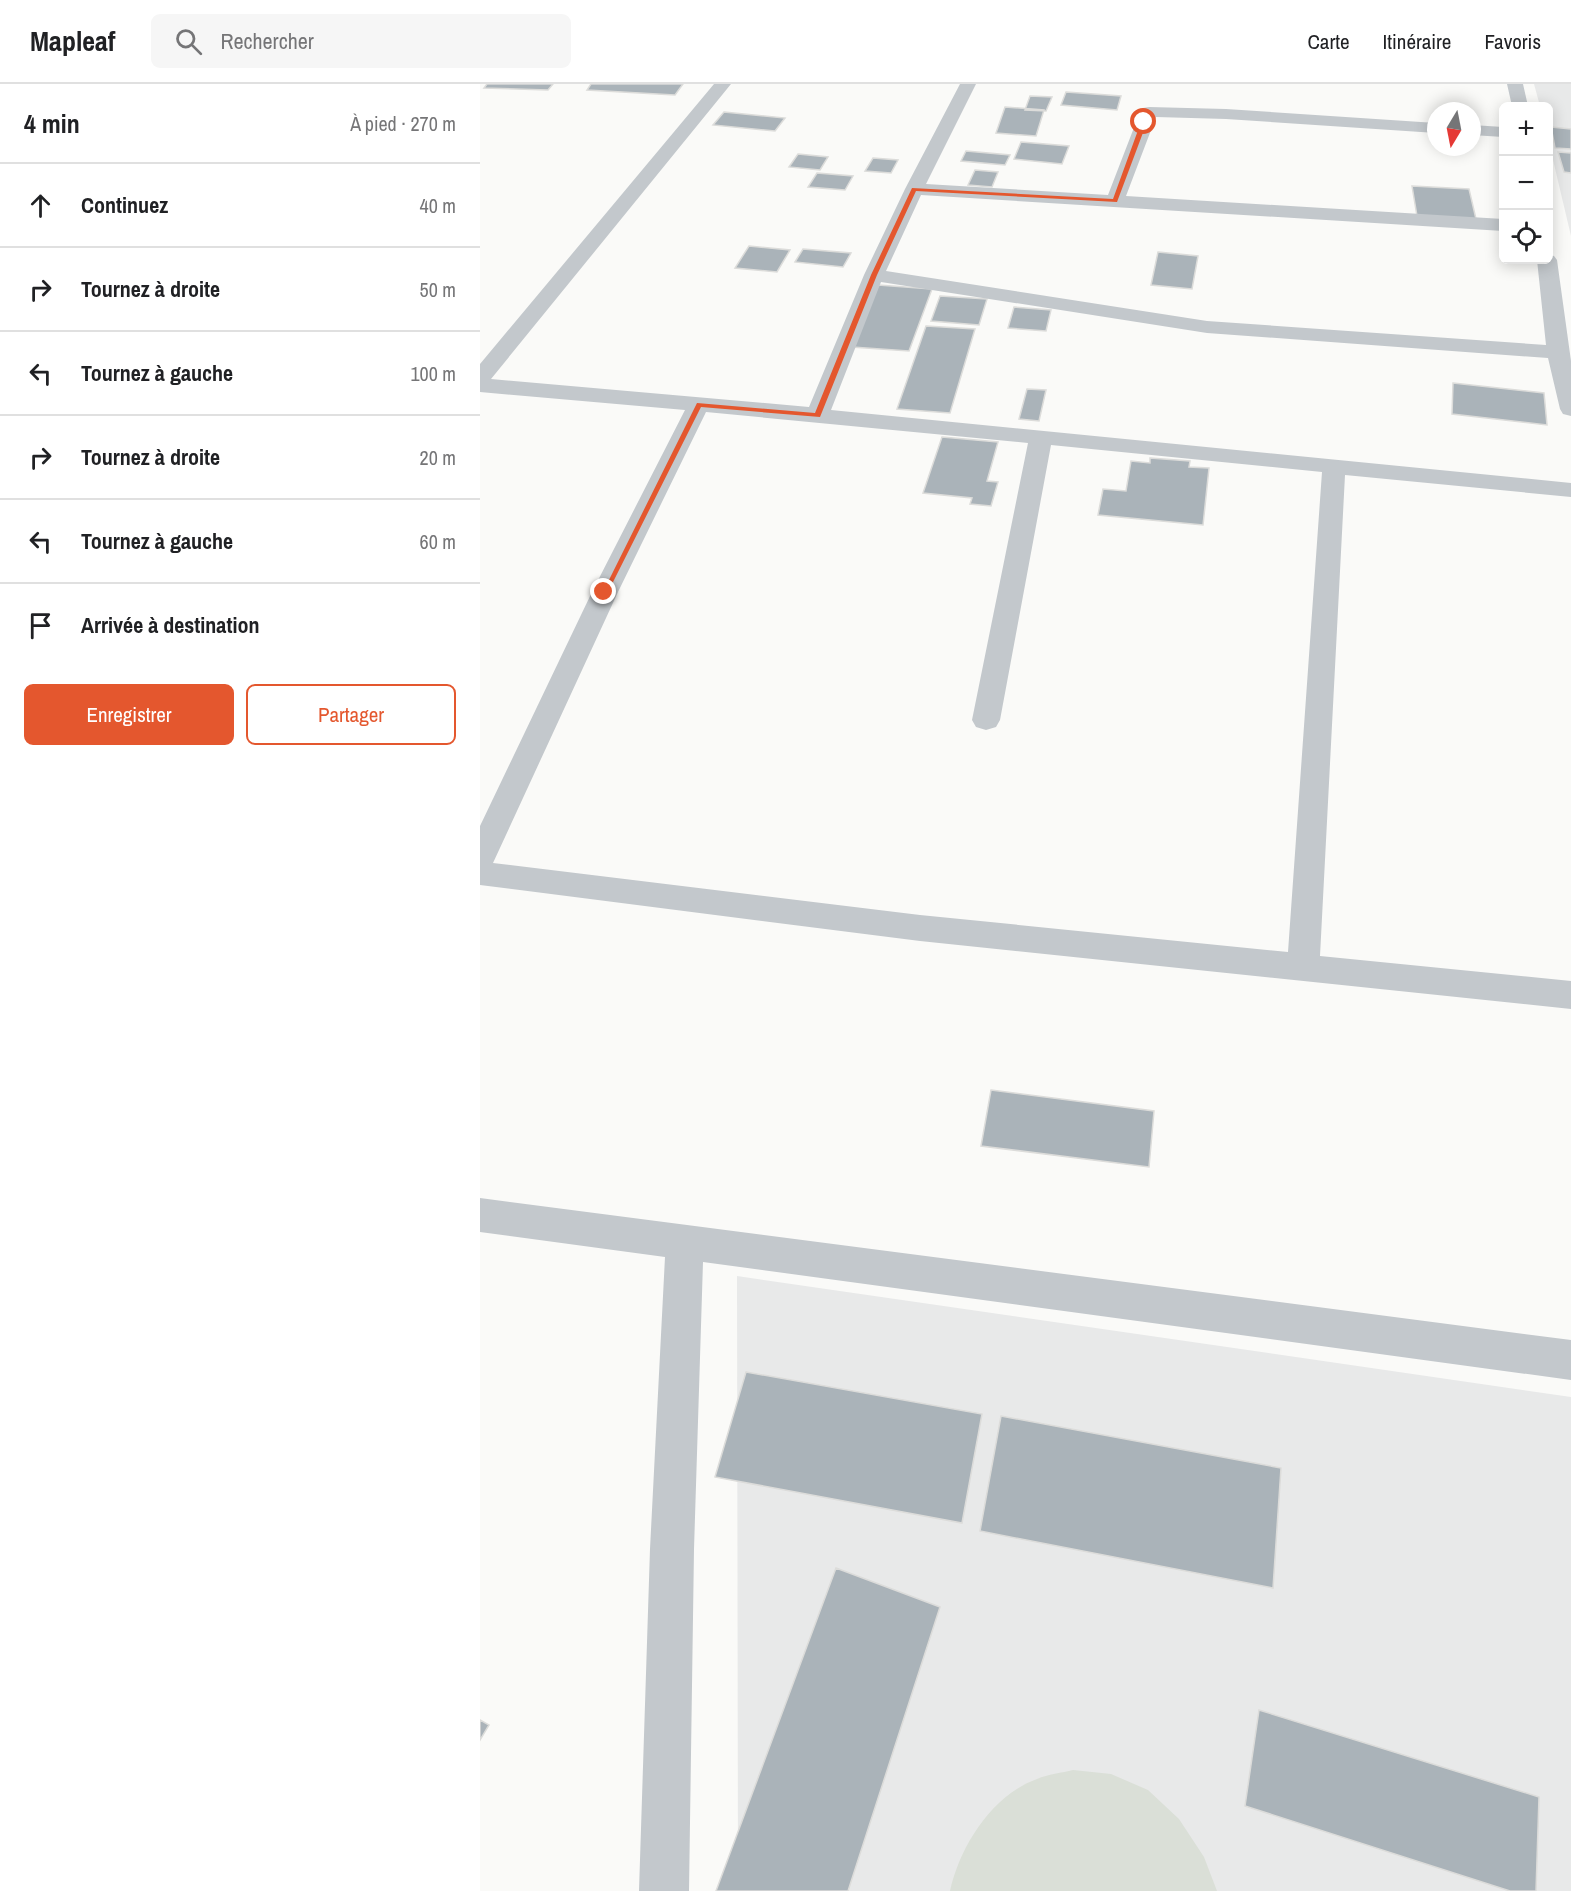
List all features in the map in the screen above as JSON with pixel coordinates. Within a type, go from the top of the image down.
[{"type":"street","points":[[480,378],[723,84]]},
{"type":"street","points":[[817,415],[874,275],[914,189],[968,84]]},
{"type":"street","points":[[1515,84],[1519,102]]},
{"type":"street","points":[[1115,201],[1149,112],[1152,94]]},
{"type":"street","points":[[1149,112],[1192,112],[1427,127]]},
{"type":"street","points":[[1481,131],[1499,132]]},
{"type":"street","points":[[914,189],[1499,225]]},
{"type":"street","points":[[1549,264],[1560,284],[1558,352],[1571,409]]},
{"type":"street","points":[[874,275],[1207,327],[1558,352]]},
{"type":"street","points":[[480,385],[817,415],[1571,490]]},
{"type":"street","points":[[480,858],[604,592],[699,404]]},
{"type":"street","points":[[986,720],[1041,438]]},
{"type":"street","points":[[1304,967],[1334,466]]},
{"type":"street","points":[[480,873],[908,926],[1571,995]]},
{"type":"street","points":[[480,1215],[1571,1360]]},
{"type":"street","points":[[664,1891],[672,1549],[685,1242]]},
{"type":"shaded area","points":[[1534,84],[1571,84],[1571,236],[1553,160],[1553,102],[1539,102]]},
{"type":"shaded area","points":[[737,1276],[1571,1397],[1571,1891],[738,1891]]},
{"type":"shaded area","points":[[1073,1770],[1111,1774],[1148,1790],[1179,1819],[1204,1857],[1217,1891],[950,1891],[961,1857],[980,1824],[992,1810],[1006,1797],[1041,1777]]},
{"type":"building","points":[[487,84],[553,84],[548,90],[484,88]]},
{"type":"building","points":[[591,84],[683,84],[675,95],[587,90]]},
{"type":"building","points":[[1066,92],[1121,96],[1117,110],[1061,105]]},
{"type":"building","points":[[1030,96],[1052,97],[1046,111],[1025,110]]},
{"type":"building","points":[[1005,107],[1044,110],[1036,136],[996,133]]},
{"type":"building","points":[[724,112],[785,118],[775,131],[713,125]]},
{"type":"building","points":[[1553,127],[1571,129],[1571,149],[1555,148]]},
{"type":"building","points":[[1021,142],[1069,146],[1062,164],[1014,159]]},
{"type":"building","points":[[966,151],[1010,155],[1005,165],[961,161]]},
{"type":"building","points":[[1558,152],[1571,153],[1571,173],[1564,172]]},
{"type":"building","points":[[798,154],[828,157],[820,170],[789,167]]},
{"type":"building","points":[[873,158],[898,160],[891,173],[865,171]]},
{"type":"building","points":[[975,170],[998,172],[992,187],[968,185]]},
{"type":"building","points":[[817,173],[853,176],[845,190],[808,187]]},
{"type":"building","points":[[1412,186],[1469,189],[1476,219],[1417,216]]},
{"type":"building","points":[[749,246],[790,250],[777,272],[735,268]]},
{"type":"building","points":[[803,249],[851,253],[843,267],[795,262]]},
{"type":"building","points":[[1158,252],[1198,256],[1192,289],[1151,285]]},
{"type":"building","points":[[878,285],[932,289],[909,351],[852,347]]},
{"type":"building","points":[[940,296],[987,299],[979,325],[931,321]]},
{"type":"building","points":[[1014,307],[1051,310],[1046,331],[1008,328]]},
{"type":"building","points":[[926,326],[975,329],[950,413],[897,409]]},
{"type":"building","points":[[1453,383],[1544,393],[1547,425],[1452,414]]},
{"type":"building","points":[[1027,389],[1046,390],[1039,421],[1019,419]]},
{"type":"building","points":[[942,437],[998,442],[987,481],[998,482],[991,506],[970,504],[972,498],[923,493]]},
{"type":"building","points":[[1150,458],[1190,461],[1189,467],[1209,468],[1203,525],[1098,515],[1103,489],[1126,491],[1131,461],[1150,463]]},
{"type":"building","points":[[991,1090],[1154,1111],[1149,1167],[981,1146]]},
{"type":"building","points":[[746,1372],[982,1414],[962,1523],[715,1477]]},
{"type":"building","points":[[1001,1416],[1281,1468],[1273,1588],[980,1531]]},
{"type":"building","points":[[836,1568],[940,1607],[848,1891],[716,1891]]},
{"type":"building","points":[[1259,1710],[1539,1797],[1536,1891],[1510,1891],[1245,1806]]},
{"type":"building","points":[[480,1720],[489,1725],[480,1740]]},
{"type":"route","points":[[604,592],[699,404],[817,415],[874,275],[914,189],[1115,201],[1144,122]]}]
